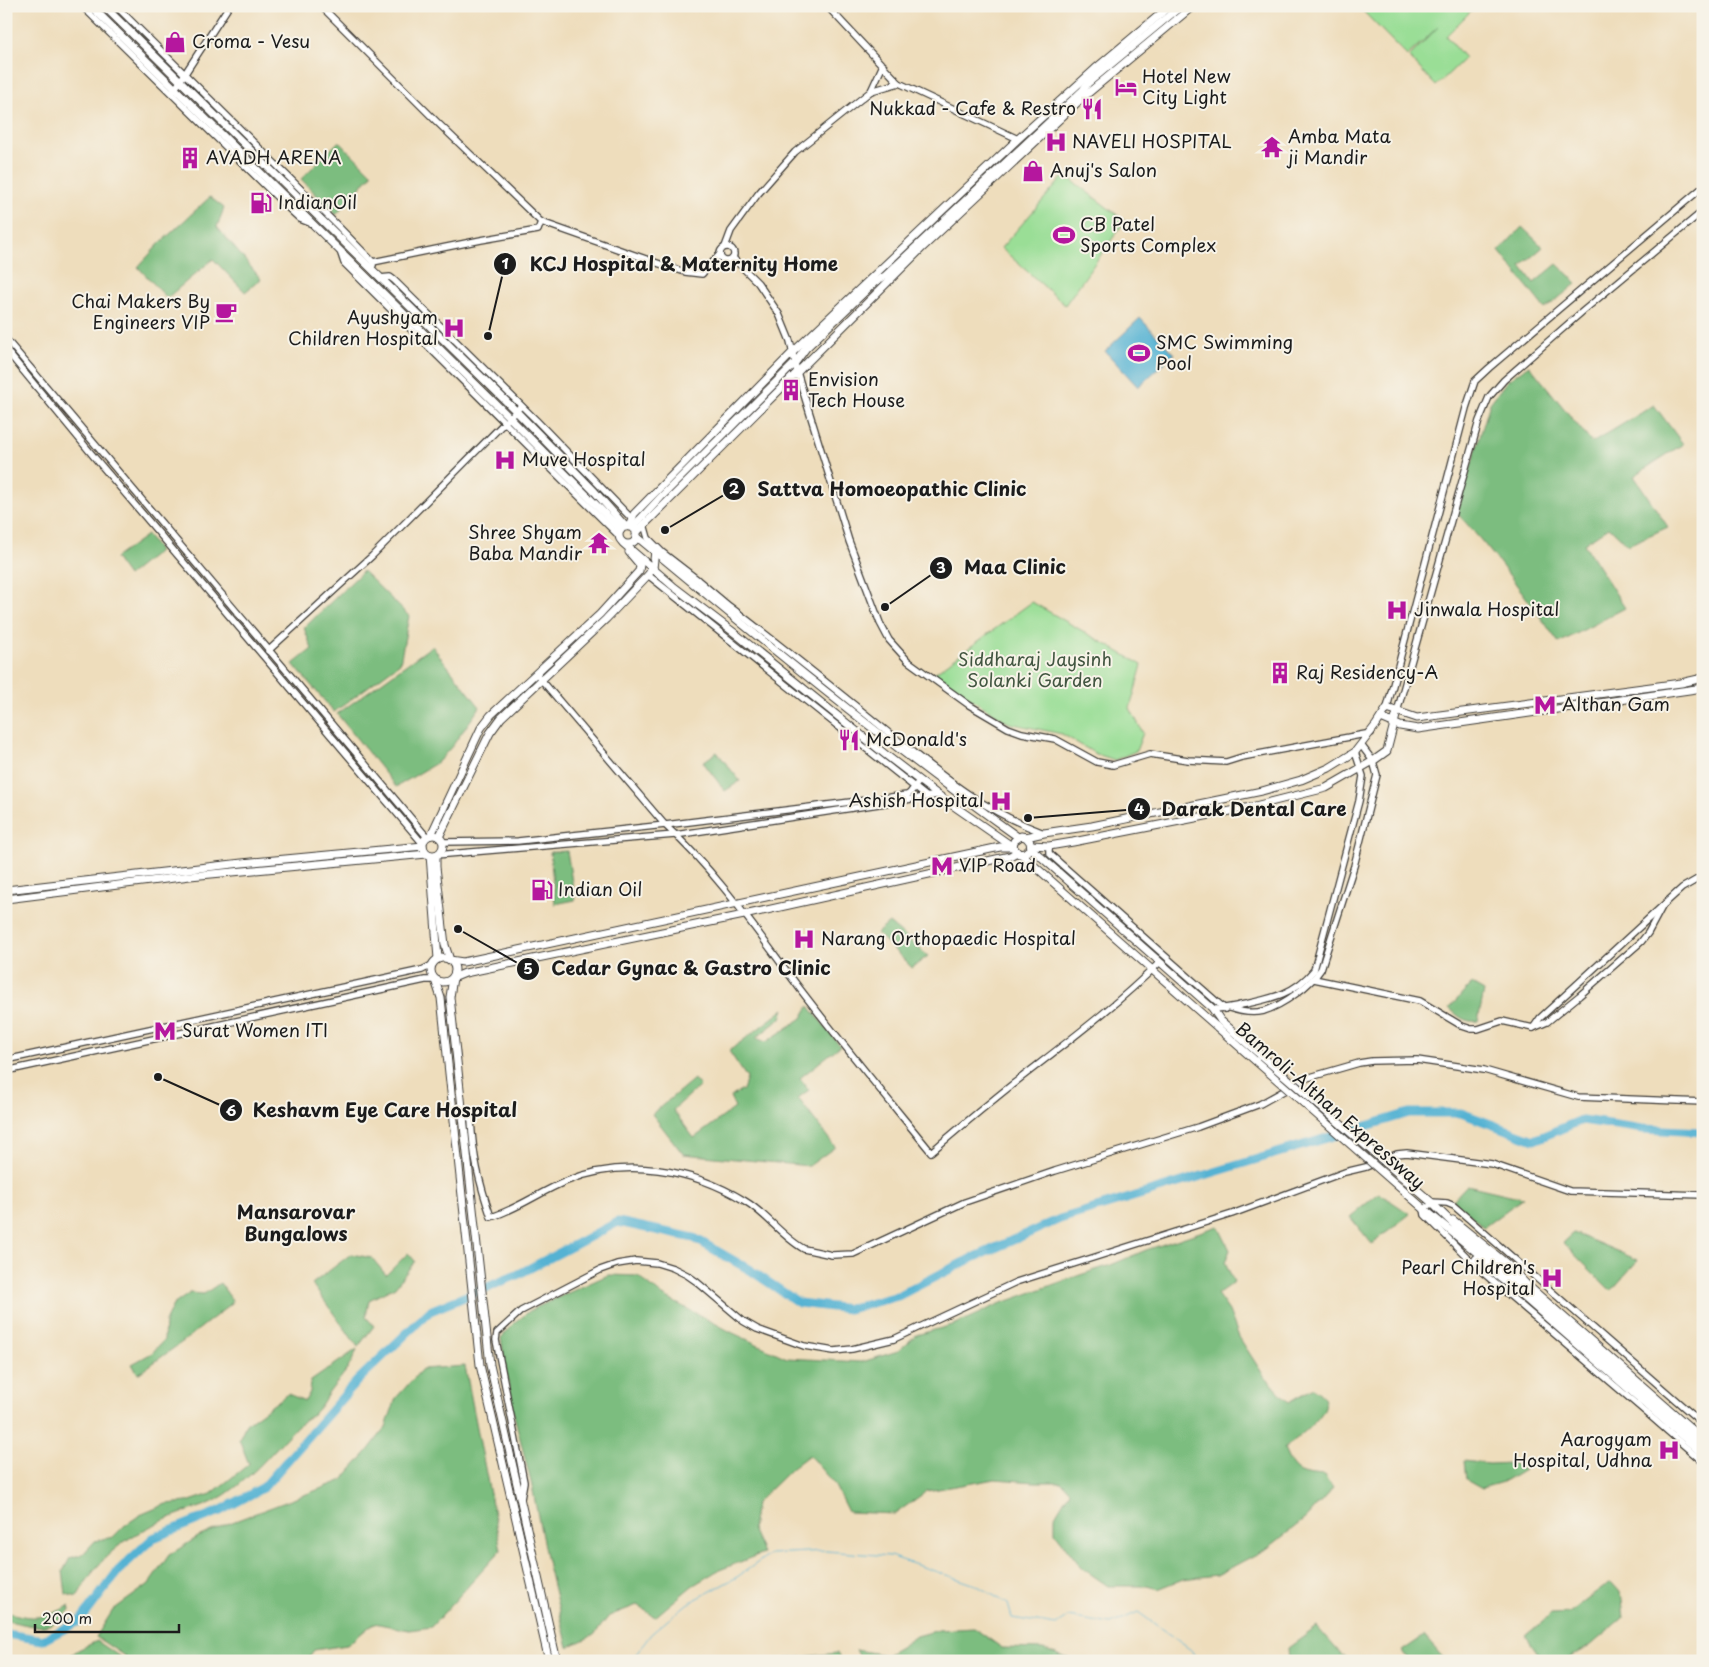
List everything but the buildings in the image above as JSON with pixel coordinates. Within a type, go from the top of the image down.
[{"type":"main road","points":[[91,6],[173,91],[340,251],[507,420],[628,534],[655,551],[824,685],[888,741],[968,798],[1018,837],[1026,838],[1044,833],[1092,826],[1275,788],[1301,780],[1329,768],[1355,752],[1382,718],[1387,708],[1417,718],[1681,683],[1703,678]]},
{"type":"main road","points":[[104,6],[372,271],[519,408],[595,492],[653,568],[672,586],[916,784],[938,795],[978,827],[1017,851],[1106,934],[1151,971],[1202,1019],[1219,1024],[1507,1264],[1526,1284],[1703,1439]]},
{"type":"main road","points":[[6,899],[190,876],[431,855],[442,849],[441,840],[490,733],[501,718],[639,571],[640,565],[628,551],[628,534],[631,518],[793,352],[1093,70],[1170,6]]},
{"type":"main road","points":[[628,534],[661,497],[802,356],[810,353],[885,276],[1083,90],[1088,82],[1181,6]]},
{"type":"main road","points":[[1083,90],[1091,86],[1188,6]]},
{"type":"main road","points":[[628,534],[644,524],[921,249],[1081,99],[1193,6]]},
{"type":"main road","points":[[556,1661],[490,1365],[450,997],[455,967],[450,960],[445,945],[436,867],[426,841],[481,728],[492,715],[606,619],[653,568],[655,551]]},
{"type":"main road","points":[[1382,718],[1395,724],[1418,729],[1703,688]]},
{"type":"main road","points":[[1031,846],[1049,846],[1175,823],[1277,801],[1326,788],[1374,761],[1386,751],[1398,712]]},
{"type":"main road","points":[[1017,851],[1014,841],[1018,837]]},
{"type":"main road","points":[[1026,838],[1031,846],[1213,1009],[1219,1024]]},
{"type":"main road","points":[[6,890],[441,840]]},
{"type":"main road","points":[[548,1661],[480,1366],[440,998],[436,980],[431,973],[432,965],[442,958],[463,962],[1000,847],[1028,852],[1031,846]]},
{"type":"main road","points":[[436,980],[447,982],[453,978],[475,971],[744,915],[1010,856],[1017,851]]},
{"type":"main road","points":[[431,855],[438,959]]},
{"type":"main road","points":[[1199,996],[1205,991]]},
{"type":"main road","name":"Bamroli-Althan Expressway","points":[[1219,1024],[1423,1209]]},
{"type":"main road","points":[[1423,1209],[1430,1201]]},
{"type":"main road","points":[[1430,1201],[1459,1231],[1528,1294]]},
{"type":"main road","points":[[1423,1209],[1528,1294],[1703,1446]]},
{"type":"main road","points":[[1423,1209],[1454,1240],[1518,1292],[1703,1454]]},
{"type":"street","points":[[82,6],[173,91],[230,6]]},
{"type":"street","points":[[116,6],[373,262]]},
{"type":"street","points":[[322,6],[438,123],[541,222],[685,272],[702,274],[725,247],[731,231],[758,194],[792,156],[819,132],[871,91],[899,83]]},
{"type":"street","points":[[827,6],[899,83],[1018,139]]},
{"type":"street","points":[[871,91],[883,65]]},
{"type":"street","points":[[1387,708],[1466,408],[1475,381],[1703,188]]},
{"type":"street","points":[[1398,712],[1476,430],[1489,398],[1504,380],[1703,211]]},
{"type":"street","points":[[373,262],[538,230],[541,222]]},
{"type":"street","points":[[725,247],[733,251],[733,258],[758,283],[778,314],[793,352],[797,372],[849,541],[880,623],[889,640],[908,661],[969,704],[1008,728],[1022,733],[1055,739],[1097,762],[1114,765],[1150,754],[1188,760],[1226,762],[1242,757],[1371,733]]},
{"type":"street","points":[[720,254],[725,261],[730,261],[733,258]]},
{"type":"street","points":[[372,271],[373,262]]},
{"type":"street","points":[[6,339],[269,650],[426,841]]},
{"type":"street","points":[[6,350],[101,466],[263,656],[426,841]]},
{"type":"street","points":[[263,656],[372,556],[519,408],[631,518]]},
{"type":"street","points":[[644,524],[648,538],[663,553],[758,633]]},
{"type":"street","points":[[648,574],[750,650]]},
{"type":"street","points":[[539,677],[665,825],[736,903],[802,992],[931,1152],[1011,1086],[1091,1024],[1160,962]]},
{"type":"street","points":[[1049,846],[1049,852],[1052,856],[1227,1009],[1241,1012],[1264,1011],[1297,993],[1314,979],[1321,969],[1354,866],[1377,776],[1374,761],[1361,744]]},
{"type":"street","points":[[1213,1009],[1227,1009],[1276,997],[1298,984],[1314,970],[1359,801],[1362,776],[1355,752]]},
{"type":"street","points":[[441,840],[518,841],[665,825],[907,795],[916,784],[927,797]]},
{"type":"street","points":[[431,855],[675,835],[938,795]]},
{"type":"street","points":[[968,798],[1044,833]]},
{"type":"street","points":[[1534,1028],[1540,1018],[1682,888],[1703,876]]},
{"type":"street","points":[[1314,979],[1420,1001],[1466,1028],[1478,1029],[1502,1021],[1534,1028],[1547,1022],[1641,942],[1648,934],[1662,907]]},
{"type":"street","points":[[6,1060],[422,970],[432,965]]},
{"type":"street","points":[[6,1071],[425,980],[436,980]]},
{"type":"street","points":[[110,1037],[112,1047]]},
{"type":"street","points":[[464,1115],[471,1119],[472,1147],[476,1167],[491,1217],[527,1202],[570,1180],[608,1170],[632,1168],[698,1178],[747,1202],[804,1249],[840,1256],[860,1251],[965,1202],[1055,1171],[1198,1127],[1254,1106],[1310,1077],[1359,1063],[1422,1060],[1484,1070],[1578,1097],[1703,1102]]},
{"type":"street","points":[[520,1503],[524,1482],[496,1340],[497,1333],[524,1309],[600,1270],[617,1264],[636,1261],[657,1263],[673,1268],[697,1282],[743,1321],[757,1329],[804,1346],[834,1351],[894,1339],[1016,1282],[1232,1214],[1397,1154],[1407,1153],[1492,1164],[1570,1191],[1703,1195]]},
{"type":"street","points":[[1430,1201],[1447,1203],[1454,1206],[1703,1424]]},
{"type":"street","points":[[1423,1209],[1425,1215],[1481,1271],[1703,1462]]},
{"type":"green space","points":[[1476,6],[1446,36],[1465,58],[1436,86],[1409,57],[1438,27],[1407,56],[1359,7]]},
{"type":"green space","points":[[339,141],[372,174],[336,215],[301,179]]},
{"type":"green space","name":"CB Patel Sports Complex","points":[[1065,175],[1125,221],[1065,305],[1001,248]]},
{"type":"green space","points":[[210,197],[224,208],[217,227],[261,279],[245,292],[213,259],[167,298],[138,267],[159,244]]},
{"type":"green space","points":[[1522,227],[1543,247],[1521,266],[1534,283],[1557,264],[1577,283],[1545,309],[1499,251]]},
{"type":"green space","points":[[1529,365],[1592,443],[1654,405],[1683,444],[1634,476],[1668,527],[1628,545],[1609,527],[1584,544],[1625,608],[1559,643],[1498,560],[1457,513],[1490,403],[1507,381]]},
{"type":"green space","points":[[147,535],[159,551],[128,576],[115,558]]},
{"type":"green space","points":[[363,571],[409,616],[400,663],[334,712],[293,664],[312,649],[304,628]]},
{"type":"green space","name":"Siddharaj Jaysinh Solanki Garden","points":[[1032,602],[1142,665],[1130,708],[1143,733],[1136,751],[1115,760],[1096,754],[1062,734],[1009,723],[933,674]]},
{"type":"green space","points":[[432,646],[480,707],[453,745],[438,762],[396,787],[337,714]]},
{"type":"green space","points":[[717,752],[740,781],[725,791],[703,762]]},
{"type":"green space","points":[[567,851],[575,900],[555,904],[550,852]]},
{"type":"green space","points":[[889,923],[928,956],[912,968],[877,933]]},
{"type":"green space","points":[[1472,984],[1484,991],[1478,1021],[1465,1020],[1449,1008]]},
{"type":"green space","points":[[809,1006],[840,1046],[800,1078],[809,1090],[798,1098],[835,1147],[809,1166],[683,1154],[652,1114],[694,1079],[700,1086],[673,1110],[694,1138],[735,1108],[730,1097],[743,1090],[747,1078],[729,1051],[784,1009],[781,1018],[756,1038],[766,1042],[802,1018]]},
{"type":"green space","points":[[1467,1185],[1523,1198],[1484,1227],[1453,1200]]},
{"type":"green space","points":[[1379,1193],[1410,1214],[1372,1244],[1350,1217]]},
{"type":"green space","points":[[1218,1226],[1230,1250],[1225,1262],[1234,1282],[1217,1294],[1229,1311],[1239,1337],[1264,1376],[1289,1402],[1314,1388],[1325,1401],[1325,1406],[1317,1420],[1284,1449],[1295,1468],[1303,1473],[1325,1476],[1333,1488],[1306,1518],[1268,1548],[1217,1575],[1183,1579],[1158,1589],[1147,1586],[1108,1586],[1082,1568],[1055,1533],[1055,1516],[1070,1491],[1062,1482],[995,1479],[927,1491],[895,1514],[848,1512],[834,1484],[809,1455],[792,1468],[756,1503],[752,1529],[763,1553],[717,1571],[692,1586],[655,1617],[637,1605],[609,1616],[594,1635],[568,1647],[546,1557],[532,1486],[512,1407],[501,1338],[512,1325],[531,1310],[608,1275],[638,1276],[663,1296],[733,1333],[787,1358],[862,1362],[898,1351],[916,1335],[956,1324],[999,1304],[1111,1265],[1146,1250]]},
{"type":"green space","points":[[1574,1233],[1638,1260],[1611,1291],[1563,1243]]},
{"type":"green space","points":[[408,1253],[415,1261],[395,1287],[369,1300],[366,1317],[374,1326],[358,1347],[312,1284],[351,1254],[372,1258],[386,1275]]},
{"type":"green space","points":[[220,1283],[232,1300],[231,1304],[138,1374],[132,1364],[152,1353],[164,1340],[165,1322],[173,1305],[190,1293],[204,1294]]},
{"type":"green space","points":[[357,1349],[349,1367],[318,1409],[297,1426],[248,1477],[213,1502],[158,1523],[129,1538],[96,1568],[77,1597],[66,1594],[63,1571],[70,1558],[83,1554],[95,1541],[113,1537],[124,1526],[140,1515],[166,1504],[187,1502],[211,1494],[249,1464],[239,1439],[246,1424],[288,1394],[305,1401],[310,1392],[311,1381]]},
{"type":"green space","points":[[465,1366],[501,1550],[431,1627],[409,1630],[374,1623],[347,1645],[314,1650],[306,1661],[132,1661],[96,1637],[113,1610],[149,1584],[169,1555],[198,1537],[227,1524],[341,1481],[386,1427],[396,1398],[422,1369]]},
{"type":"green space","points":[[1464,1461],[1489,1464],[1512,1463],[1524,1470],[1506,1481],[1482,1488],[1466,1479]]},
{"type":"green space","points":[[1611,1582],[1620,1592],[1623,1618],[1590,1646],[1564,1661],[1547,1661],[1538,1653],[1526,1636],[1552,1614],[1569,1613]]},
{"type":"green space","points":[[69,1606],[70,1610],[62,1618],[47,1626],[33,1626],[6,1621],[6,1612],[38,1617],[52,1614]]},
{"type":"green space","points":[[1317,1627],[1347,1661],[1289,1661],[1288,1648]]},
{"type":"green space","points":[[974,1628],[1002,1648],[1043,1649],[1075,1661],[862,1661],[856,1650],[886,1655],[916,1636],[938,1630]]},
{"type":"green space","points":[[1424,1636],[1446,1661],[1409,1661],[1402,1651]]},
{"type":"green space","points":[[97,1641],[126,1661],[63,1661],[78,1650]]},
{"type":"green space","points":[[837,1653],[841,1661],[786,1661],[786,1659]]},
{"type":"water","name":"SMC Swimming Pool","points":[[1140,318],[1174,354],[1138,387],[1105,351]]},
{"type":"waterway","points":[[6,1634],[43,1640],[81,1620],[118,1571],[153,1538],[220,1511],[264,1487],[357,1381],[430,1311],[517,1275],[618,1222],[694,1238],[750,1270],[799,1303],[849,1309],[898,1296],[964,1262],[1060,1219],[1409,1113],[1461,1113],[1534,1140],[1582,1120],[1643,1129],[1703,1132]]},
{"type":"waterway","points":[[631,1661],[651,1634],[687,1604],[737,1577],[770,1554],[826,1551],[890,1556],[976,1585],[1008,1604],[1012,1618],[1056,1625],[1068,1617],[1111,1624],[1138,1612],[1191,1650],[1198,1661]]},
{"type":"place","name":"Croma - Vesu","points":[[175,42]]},
{"type":"place","name":"Hotel New City Light","points":[[1126,87]]},
{"type":"place","name":"Nukkad - Cafe & Restro","points":[[1092,109]]},
{"type":"place","name":"NAVELI HOSPITAL","points":[[1056,142]]},
{"type":"place","name":"Amba Mata ji Mandir","points":[[1272,147]]},
{"type":"place","name":"AVADH ARENA","points":[[190,158]]},
{"type":"place","name":"Anuj's Salon","points":[[1033,171]]},
{"type":"place","name":"IndianOil","points":[[261,203]]},
{"type":"place","name":"CB Patel Sports Complex","points":[[1064,235]]},
{"type":"place","name":"Chai Makers By Engineers VIP","points":[[226,312]]},
{"type":"place","name":"Ayushyam Children Hospital","points":[[454,328]]},
{"type":"place","name":"KCJ Hospital & Maternity Home","points":[[488,336]]},
{"type":"place","name":"SMC Swimming Pool","points":[[1139,353]]},
{"type":"place","name":"Envision Tech House","points":[[791,390]]},
{"type":"place","name":"Muve Hospital","points":[[505,460]]},
{"type":"place","name":"Sattva Homoeopathic Clinic","points":[[665,530]]},
{"type":"place","name":"Shree Shyam Baba Mandir","points":[[599,543]]},
{"type":"place","name":"Maa Clinic","points":[[885,607]]},
{"type":"place","name":"Jinwala Hospital","points":[[1397,610]]},
{"type":"place","name":"Raj Residency-A","points":[[1280,673]]},
{"type":"place","name":"Althan Gam","points":[[1545,705]]},
{"type":"place","name":"McDonald's","points":[[849,740]]},
{"type":"place","name":"Ashish Hospital","points":[[1001,801]]},
{"type":"place","name":"Darak Dental Care","points":[[1028,818]]},
{"type":"place","name":"VIP Road","points":[[942,866]]},
{"type":"place","name":"Indian Oil","points":[[542,890]]},
{"type":"place","name":"Cedar Gynac & Gastro Clinic","points":[[458,929]]},
{"type":"place","name":"Narang Orthopaedic Hospital","points":[[804,939]]},
{"type":"place","name":"Surat Women ITI","points":[[165,1031]]},
{"type":"place","name":"Keshavm Eye Care Hospital","points":[[158,1077]]},
{"type":"place","name":"Pearl Children's Hospital","points":[[1552,1278]]},
{"type":"place","name":"Aarogyam Hospital, Udhna","points":[[1669,1450]]},
{"type":"district","name":"Mansarovar Bungalows","points":[[296,1223]]}]
